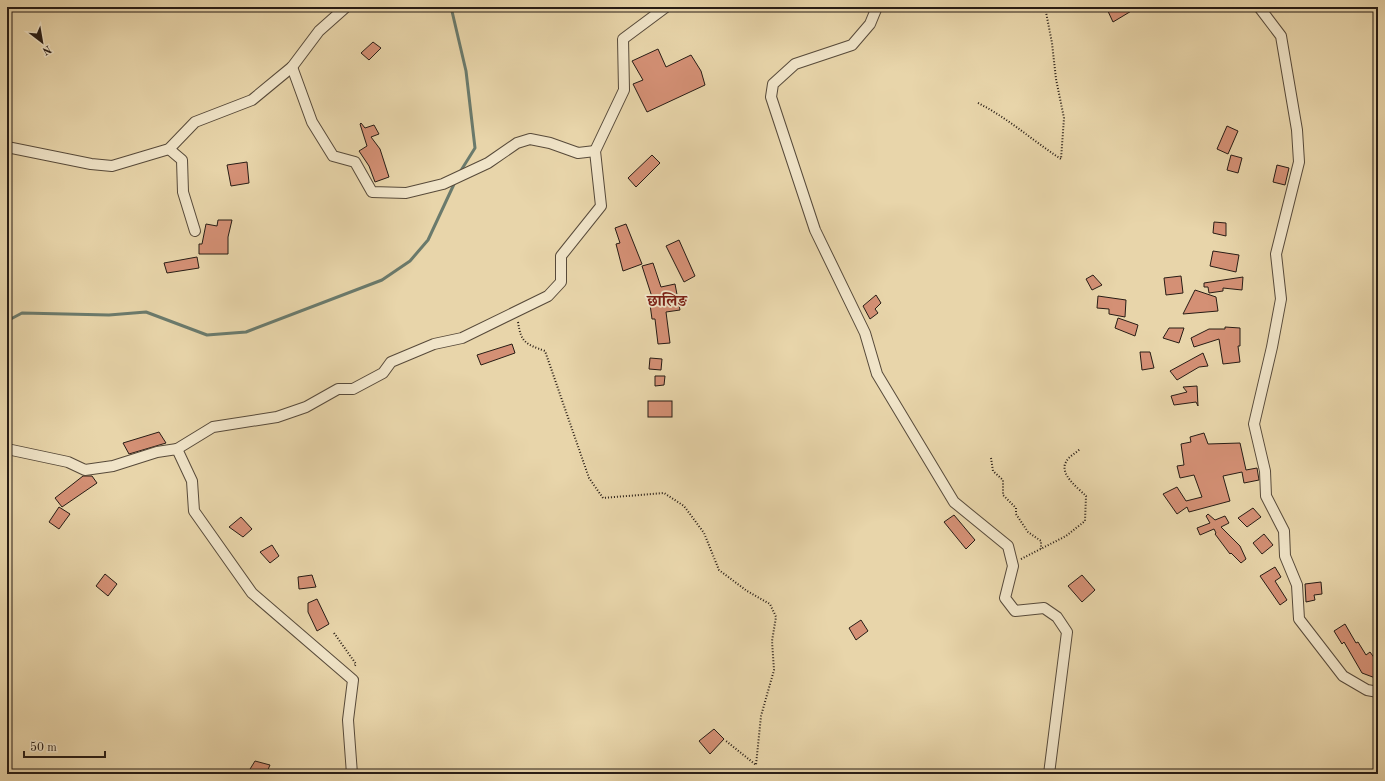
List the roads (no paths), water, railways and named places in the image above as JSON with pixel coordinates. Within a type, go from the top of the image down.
[{"type":"street","points":[[7,147],[91,164],[112,166],[169,149],[195,122],[252,100],[292,67],[319,31],[346,7]]},
{"type":"street","points":[[7,449],[68,462],[85,470],[113,466],[157,452],[177,449],[213,427],[277,417],[306,407],[338,388],[353,389],[382,373],[391,362],[434,344],[462,338],[548,296],[561,282],[561,256],[601,206],[595,151],[624,90],[622,39],[666,7]]},
{"type":"street","points":[[878,7],[870,24],[852,45],[795,64],[773,84],[771,97],[815,230],[865,333],[877,374],[954,502],[1008,546],[1013,566],[1005,598],[1015,611],[1044,608],[1057,617],[1067,632],[1049,774]]},
{"type":"street","points":[[1259,7],[1281,36],[1297,130],[1299,162],[1276,254],[1281,299],[1272,347],[1254,424],[1265,471],[1266,496],[1284,531],[1285,556],[1297,585],[1299,619],[1343,676],[1367,690],[1378,692]]},
{"type":"street","points":[[292,67],[312,122],[333,156],[355,162],[372,192],[406,193],[443,184],[488,163],[517,143],[530,139],[550,143],[578,153],[595,151]]},
{"type":"street","points":[[169,149],[182,160],[183,192],[195,231]]},
{"type":"street","points":[[177,449],[192,481],[194,510],[252,593],[353,680],[348,720],[352,774]]},
{"type":"waterway","points":[[451,7],[466,71],[475,148],[460,172]]},
{"type":"waterway","points":[[7,321],[22,313],[109,315],[146,312],[207,335],[246,332],[382,280],[410,261],[428,240],[455,182]]},
{"type":"district","name":"छालिङ","points":[[667,300]]}]
